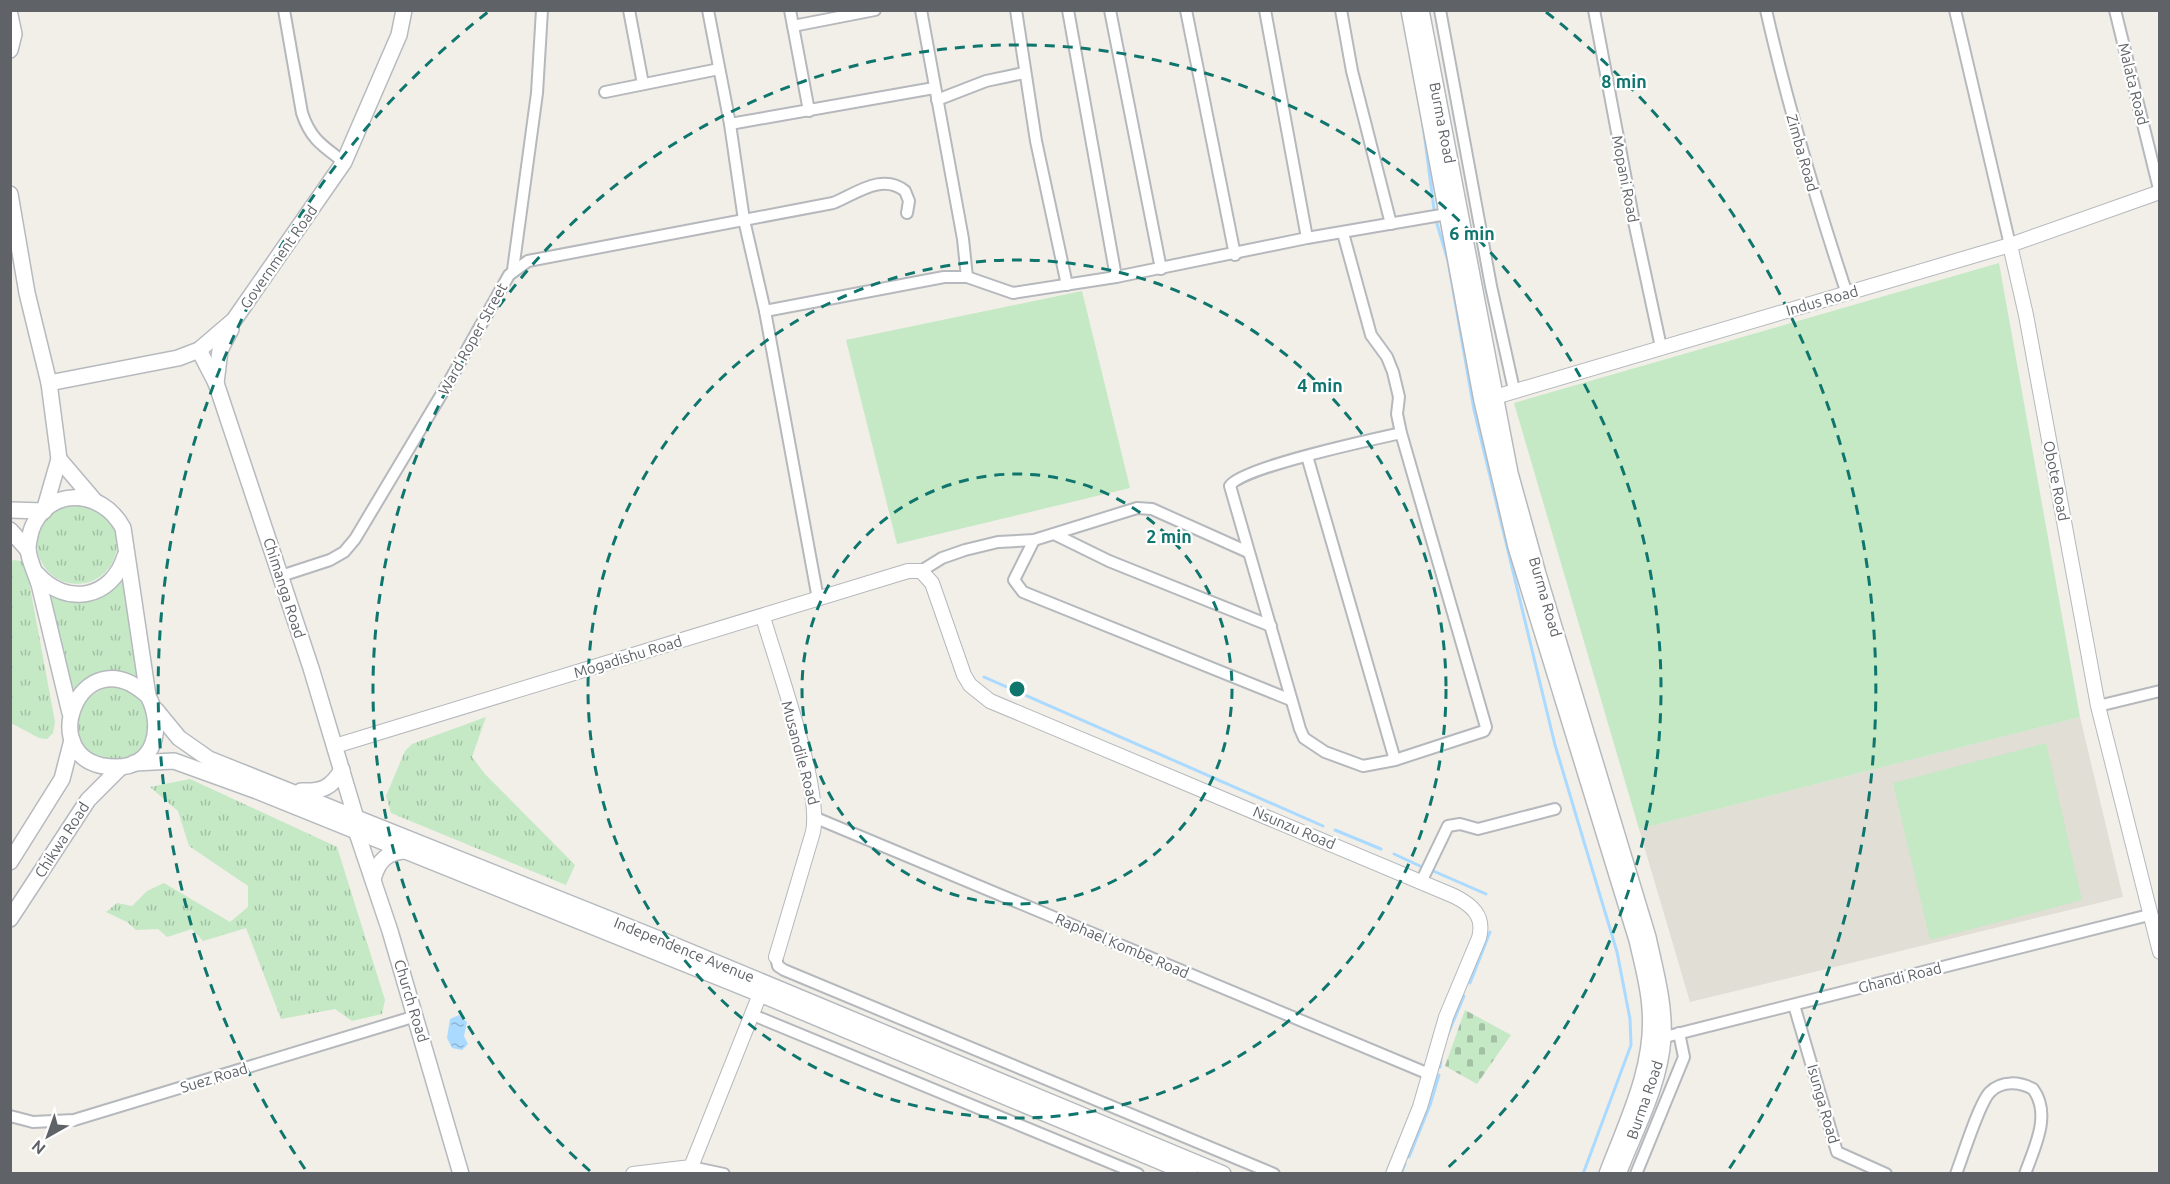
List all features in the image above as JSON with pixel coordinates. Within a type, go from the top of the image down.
[{"type":"main road","name":"Government Road","points":[[49,383],[178,358],[199,350],[234,320],[344,162],[399,35],[404,10]]},
{"type":"main road","name":"Burma Road","points":[[1409,10],[1447,214],[1488,399],[1538,574],[1648,938],[1660,996],[1653,1085],[1618,1173]]},
{"type":"main road","name":"Burma Road","points":[[1420,10],[1488,399]]},
{"type":"main road","points":[[10,15],[14,34],[10,50]]},
{"type":"main road","points":[[10,194],[27,293],[49,383],[59,459],[44,511]]},
{"type":"main road","points":[[216,383],[220,350],[234,320]]},
{"type":"main road","name":"Chimanga Road","points":[[199,350],[216,383],[281,576],[335,746],[355,823]]},
{"type":"main road","points":[[37,574],[53,589],[75,595],[86,594],[107,584],[122,566],[125,555],[126,541],[116,515],[94,500],[59,459]]},
{"type":"main road","points":[[28,550],[32,528],[44,511],[67,498],[94,500]]},
{"type":"main road","points":[[10,510],[44,511]]},
{"type":"main road","points":[[10,530],[28,550],[37,574],[70,713],[72,740],[80,752],[91,762],[105,767],[127,765],[148,751],[157,735],[156,710],[148,696],[138,686],[125,681],[104,680],[85,689],[75,700],[70,713]]},
{"type":"main road","points":[[125,555],[148,696]]},
{"type":"main road","name":"Independence Avenue","points":[[156,710],[179,738],[209,759],[292,791],[408,851],[1190,1173]]},
{"type":"main road","name":"Chikwa Road","points":[[10,862],[62,779],[72,740]]},
{"type":"main road","name":"Independence Avenue","points":[[127,765],[174,761],[355,823],[1224,1173]]},
{"type":"main road","name":"Chikwa Road","points":[[10,919],[88,800],[127,765]]},
{"type":"main road","points":[[292,791],[325,789],[334,782],[342,770]]},
{"type":"main road","name":"Church Road","points":[[355,823],[416,1016],[460,1171]]},
{"type":"main road","points":[[373,879],[376,866],[382,859],[390,854],[408,851]]},
{"type":"main road","name":"Burma Road","points":[[1607,1173],[1657,1039]]},
{"type":"street","points":[[284,10],[302,113],[307,128],[315,140],[344,162]]},
{"type":"street","points":[[513,270],[537,93],[542,10]]},
{"type":"street","points":[[629,10],[643,84]]},
{"type":"street","points":[[708,10],[730,124],[744,220],[765,311],[818,599]]},
{"type":"street","points":[[790,10],[809,111]]},
{"type":"street","points":[[793,26],[875,10]]},
{"type":"street","points":[[921,10],[963,239],[967,277]]},
{"type":"street","points":[[1016,10],[1024,73],[1067,285]]},
{"type":"street","points":[[1068,10],[1116,277]]},
{"type":"street","points":[[1110,10],[1161,269]]},
{"type":"street","points":[[1186,10],[1235,255]]},
{"type":"street","points":[[1265,10],[1308,238]]},
{"type":"street","points":[[1341,10],[1352,71],[1391,224]]},
{"type":"street","points":[[1440,10],[1491,286],[1514,390]]},
{"type":"street","name":"Mopani Road","points":[[1594,10],[1630,205],[1661,347]]},
{"type":"street","name":"Zimba Road","points":[[1766,10],[1789,107],[1847,294]]},
{"type":"street","name":"Obote Road","points":[[1955,10],[1992,178],[2026,315],[2098,706],[2160,952]]},
{"type":"street","name":"Malata Road","points":[[2115,10],[2160,193]]},
{"type":"street","points":[[605,92],[719,69]]},
{"type":"street","points":[[938,100],[986,81],[1024,73]]},
{"type":"street","points":[[730,124],[934,88]]},
{"type":"street","name":"Ward Roper Street","points":[[281,576],[323,563],[350,546],[399,468],[513,270],[528,261],[833,203],[858,190],[878,184],[894,186],[905,191],[909,201],[907,213]]},
{"type":"street","name":"Indus Road","points":[[1488,399],[2010,245],[2160,193]]},
{"type":"street","points":[[765,311],[928,279],[967,277],[1013,292],[1067,285],[1235,255],[1308,238],[1447,214]]},
{"type":"street","points":[[1343,233],[1371,335],[1387,357],[1393,372],[1400,397],[1397,414],[1401,433],[1486,727],[1484,731],[1447,744],[1395,760],[1363,766],[1319,749],[1304,738],[1230,489],[1231,483],[1238,477],[1307,456],[1401,433]]},
{"type":"street","points":[[1307,456],[1395,760]]},
{"type":"street","points":[[921,571],[942,558],[989,543],[1034,540],[1127,509],[1145,508],[1248,552]]},
{"type":"street","points":[[1054,534],[1109,561],[1271,626]]},
{"type":"street","points":[[1034,540],[1014,580],[1023,592],[1291,700]]},
{"type":"street","name":"Mogadishu Road","points":[[335,746],[763,618],[908,572],[921,571]]},
{"type":"street","name":"Nsunzu Road","points":[[921,571],[932,583],[964,675],[970,685],[990,701],[1469,903],[1476,911],[1481,925],[1479,938],[1446,1017],[1416,1118],[1393,1173]]},
{"type":"street","name":"Musandile Road","points":[[763,618],[803,756],[816,818],[776,957]]},
{"type":"street","points":[[2098,706],[2160,691]]},
{"type":"street","points":[[1420,882],[1448,825],[1460,824],[1478,830],[1555,809]]},
{"type":"street","name":"Raphael Kombe Road","points":[[816,818],[1429,1074]]},
{"type":"street","name":"Ghandi Road","points":[[1657,1039],[2149,915]]},
{"type":"street","points":[[776,957],[778,966],[783,970],[1274,1173]]},
{"type":"street","points":[[691,1170],[760,994]]},
{"type":"street","name":"Isunga Road","points":[[1794,1005],[1837,1152],[1886,1173]]},
{"type":"street","points":[[753,1015],[1138,1173]]},
{"type":"street","name":"Suez Road","points":[[10,1116],[33,1122],[74,1120],[416,1016]]},
{"type":"street","points":[[1636,1173],[1684,1057],[1679,1033]]},
{"type":"street","points":[[1956,1173],[1986,1097],[2004,1084],[2026,1085],[2033,1089],[2041,1105],[2041,1125],[2025,1173]]},
{"type":"street","points":[[633,1173],[691,1170],[724,1173]]},
{"type":"shaded area","points":[[2080,717],[2123,897],[1690,1002],[1639,829]]},
{"type":"green space","points":[[1999,263],[2080,717],[1639,829],[1514,403]]},
{"type":"green space","points":[[1082,291],[1130,488],[897,544],[846,340]]},
{"type":"green space","points":[[77,504],[92,507],[105,516],[114,529],[117,544],[114,559],[105,572],[92,581],[77,584],[62,581],[49,572],[40,559],[37,544],[40,529],[49,516],[62,507]]},
{"type":"green space","points":[[21,561],[27,571],[55,722],[53,733],[47,739],[39,738],[11,723],[10,562]]},
{"type":"green space","points":[[123,578],[142,681],[122,673],[102,673],[84,681],[69,697],[46,590],[112,590]]},
{"type":"green space","points":[[107,687],[131,692],[141,701],[154,723],[140,757],[96,762],[74,734],[83,700]]},
{"type":"green space","points":[[486,717],[472,757],[485,774],[575,865],[566,885],[391,813],[386,796],[405,751],[412,744]]},
{"type":"green space","points":[[2046,743],[2082,900],[1930,940],[1893,783]]},
{"type":"green space","points":[[190,779],[337,847],[385,1000],[382,1014],[352,1021],[335,1009],[281,1019],[246,928],[203,941],[192,929],[167,937],[158,929],[136,930],[127,922],[106,912],[117,903],[132,906],[147,891],[164,883],[230,922],[248,907],[248,886],[189,846],[178,811],[150,787]]},
{"type":"green space","points":[[1465,1010],[1511,1035],[1477,1084],[1445,1066]]},
{"type":"water","points":[[459,1015],[467,1022],[464,1036],[468,1044],[462,1050],[452,1048],[447,1038],[450,1019]]},
{"type":"waterway","points":[[1422,117],[1434,209]]},
{"type":"waterway","points":[[1437,224],[1448,261],[1474,410],[1555,745],[1617,952],[1630,1019],[1631,1045],[1583,1174]]},
{"type":"waterway","points":[[984,677],[1323,826]]},
{"type":"waterway","points":[[1335,830],[1381,849]]},
{"type":"waterway","points":[[1394,854],[1420,866]]},
{"type":"waterway","points":[[1431,870],[1486,894]]},
{"type":"waterway","points":[[1470,983],[1490,932]]},
{"type":"waterway","points":[[1447,1036],[1464,996]]},
{"type":"waterway","points":[[1440,1067],[1441,1059]]},
{"type":"waterway","points":[[1409,1157],[1430,1105],[1439,1075]]},
{"type":"waterway","points":[[1401,1174],[1405,1164]]}]
